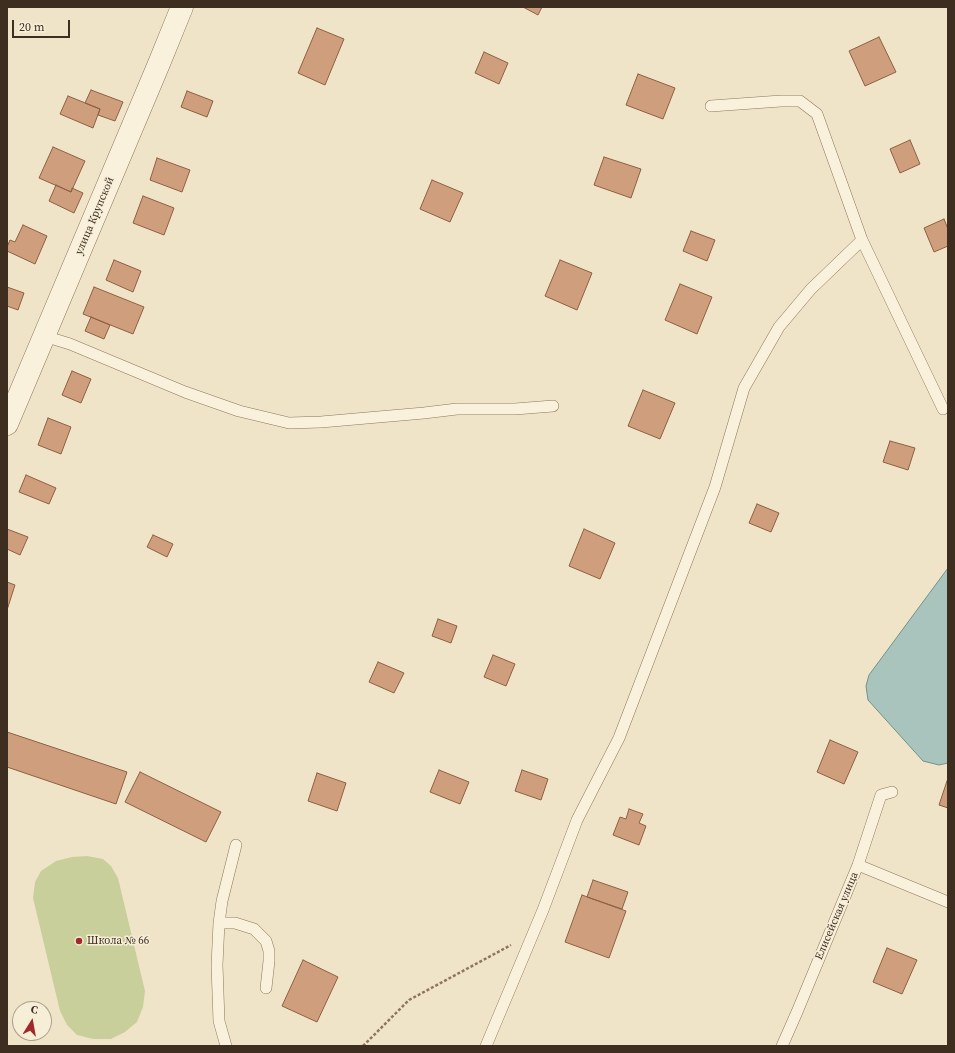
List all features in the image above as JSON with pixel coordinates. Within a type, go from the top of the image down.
[{"type":"street","name":"улица Крупской","points":[[7,424],[182,7]]},
{"type":"lane","points":[[711,106],[800,101],[818,114],[862,240],[943,409]]},
{"type":"lane","points":[[486,1046],[543,910],[577,820],[619,738],[715,487],[744,388],[779,327],[811,289],[862,240]]},
{"type":"lane","points":[[44,336],[70,344],[185,392],[288,424],[329,422],[424,413],[457,408],[515,409],[553,406]]},
{"type":"lane","name":"Елисейская улица","points":[[782,1046],[858,864],[881,795],[892,792]]},
{"type":"lane","points":[[226,1046],[218,1021],[217,965],[219,923],[222,901],[236,844]]},
{"type":"lane","points":[[858,864],[948,902]]},
{"type":"lane","points":[[219,923],[235,923],[254,930],[266,941],[269,951],[266,988]]},
{"type":"path","points":[[363,1046],[409,1000],[515,943]]},
{"type":"green space","points":[[87,856],[103,859],[111,866],[118,878],[145,991],[143,1007],[137,1022],[125,1032],[111,1039],[93,1039],[77,1035],[67,1025],[60,1011],[33,898],[35,882],[41,871],[56,861],[72,857]]},
{"type":"water","points":[[948,568],[948,763],[939,765],[923,761],[868,700],[866,686],[869,675]]},
{"type":"building","points":[[523,7],[542,7],[538,15]]},
{"type":"building","points":[[317,28],[344,39],[325,85],[298,73]]},
{"type":"building","points":[[879,37],[896,72],[865,86],[849,51]]},
{"type":"building","points":[[484,52],[508,63],[499,84],[475,73]]},
{"type":"building","points":[[638,74],[675,88],[663,119],[626,105]]},
{"type":"building","points":[[91,90],[123,102],[115,121],[98,115],[100,109],[85,103]]},
{"type":"building","points":[[187,91],[213,101],[207,117],[181,107]]},
{"type":"building","points":[[68,96],[100,109],[93,128],[60,114]]},
{"type":"building","points":[[910,140],[920,164],[900,173],[890,149]]},
{"type":"building","points":[[53,147],[85,161],[71,192],[39,178]]},
{"type":"building","points":[[604,157],[641,169],[631,198],[594,185]]},
{"type":"building","points":[[157,158],[190,170],[182,192],[150,180]]},
{"type":"building","points":[[432,180],[463,193],[450,222],[420,209]]},
{"type":"building","points":[[56,185],[71,192],[72,188],[83,193],[74,213],[49,201]]},
{"type":"building","points":[[143,196],[174,208],[164,235],[133,223]]},
{"type":"building","points":[[944,219],[948,229],[948,246],[934,252],[924,228]]},
{"type":"building","points":[[23,225],[47,236],[35,264],[7,251],[10,240],[15,242]]},
{"type":"building","points":[[691,231],[715,240],[707,261],[683,251]]},
{"type":"building","points":[[114,260],[141,271],[133,292],[106,280]]},
{"type":"building","points":[[560,260],[592,273],[577,310],[545,296]]},
{"type":"building","points":[[680,284],[712,297],[697,334],[665,320]]},
{"type":"building","points":[[7,287],[24,293],[18,310],[7,306]]},
{"type":"building","points":[[94,287],[144,307],[133,334],[83,314]]},
{"type":"building","points":[[91,317],[110,325],[104,339],[85,331]]},
{"type":"building","points":[[72,371],[91,379],[81,403],[62,395]]},
{"type":"building","points":[[643,390],[675,403],[660,439],[628,426]]},
{"type":"building","points":[[48,418],[71,427],[61,454],[38,445]]},
{"type":"building","points":[[890,441],[915,448],[908,470],[883,462]]},
{"type":"building","points":[[26,475],[56,488],[49,504],[19,492]]},
{"type":"building","points":[[757,504],[779,513],[771,532],[749,523]]},
{"type":"building","points":[[7,529],[28,537],[20,555],[7,549]]},
{"type":"building","points":[[584,529],[615,543],[600,579],[569,566]]},
{"type":"building","points":[[153,535],[173,544],[167,557],[147,547]]},
{"type":"building","points":[[7,582],[15,585],[7,610]]},
{"type":"building","points":[[438,619],[457,626],[451,643],[432,636]]},
{"type":"building","points":[[493,655],[515,664],[506,686],[484,677]]},
{"type":"building","points":[[378,662],[404,673],[394,693],[369,682]]},
{"type":"building","points":[[7,732],[127,772],[116,804],[7,767]]},
{"type":"building","points":[[830,740],[858,752],[844,784],[817,772]]},
{"type":"building","points":[[439,770],[469,782],[460,804],[430,792]]},
{"type":"building","points":[[522,770],[548,779],[541,800],[515,791]]},
{"type":"building","points":[[140,772],[221,812],[206,842],[125,802]]},
{"type":"building","points":[[317,773],[346,783],[337,811],[308,801]]},
{"type":"building","points":[[948,778],[948,808],[939,805]]},
{"type":"building","points":[[629,809],[643,814],[639,823],[646,826],[639,845],[613,835],[620,817],[626,819]]},
{"type":"building","points":[[593,880],[628,892],[622,909],[587,897]]},
{"type":"building","points":[[582,895],[626,911],[609,958],[565,942]]},
{"type":"building","points":[[887,948],[917,960],[902,994],[873,982]]},
{"type":"building","points":[[303,960],[338,977],[317,1022],[282,1006]]},
{"type":"place","name":"Школа № 66","points":[[79,941]]}]
